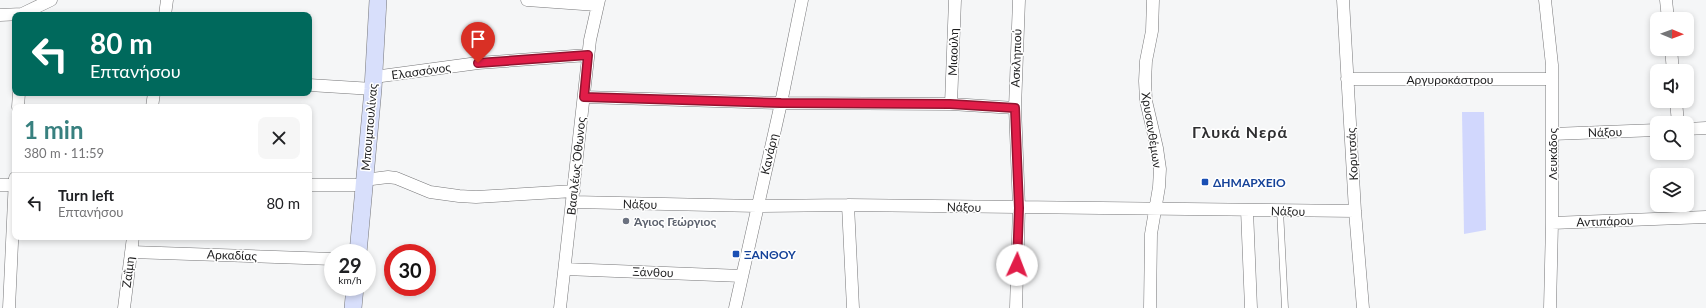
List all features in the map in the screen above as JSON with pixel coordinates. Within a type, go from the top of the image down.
[{"type":"street","points":[[28,12],[51,0]]},
{"type":"street","points":[[165,12],[167,0]]},
{"type":"street","name":"Μπουμπουλίνας","points":[[359,244],[373,83],[378,0]]},
{"type":"street","points":[[527,0],[598,3]]},
{"type":"street","name":"Κανάρη","points":[[735,308],[781,103],[802,0]]},
{"type":"street","name":"Μιαούλη","points":[[950,104],[955,0]]},
{"type":"street","name":"Ασκληπιού","points":[[1016,308],[1019,208],[1015,108],[1019,0]]},
{"type":"street","name":"Χρυσανθέμων","points":[[1150,308],[1151,234],[1159,187],[1159,159],[1147,107],[1145,71],[1152,31],[1153,0]]},
{"type":"street","name":"Κορυτσάς","points":[[1343,0],[1355,211],[1363,308]]},
{"type":"street","name":"Λευκάδος","points":[[1545,0],[1552,65],[1552,223],[1550,308]]},
{"type":"street","points":[[1666,0],[1667,12]]},
{"type":"street","name":"Βασιλέως Όθωνος","points":[[560,308],[588,55],[592,26],[598,3]]},
{"type":"street","points":[[0,15],[12,15]]},
{"type":"street","name":"Ελασσόνος","points":[[312,85],[373,83],[478,63],[588,55]]},
{"type":"street","name":"Αργυροκάστρου","points":[[1347,79],[1552,79]]},
{"type":"street","points":[[584,97],[781,103],[950,104],[1015,108]]},
{"type":"street","points":[[1694,129],[1706,128]]},
{"type":"street","name":"Νάξου","points":[[1552,134],[1650,130]]},
{"type":"street","name":"Νάξου","points":[[364,182],[396,178],[440,194],[476,197],[573,197],[757,206],[848,205],[1355,211]]},
{"type":"street","points":[[312,185],[364,182]]},
{"type":"street","points":[[0,185],[12,185]]},
{"type":"street","points":[[848,205],[853,308]]},
{"type":"street","points":[[1247,210],[1251,308]]},
{"type":"street","name":"Αντιπάρου","points":[[1552,223],[1706,217]]},
{"type":"street","points":[[9,308],[12,240]]},
{"type":"street","name":"Ζαΐμη","points":[[124,308],[133,240]]},
{"type":"street","name":"Αρκαδίας","points":[[131,252],[324,259]]},
{"type":"street","name":"Ξάνθου","points":[[565,269],[742,276]]},
{"type":"street","points":[[353,308],[354,296]]},
{"type":"lane","points":[[1280,210],[1285,308]]},
{"type":"shaded area","points":[[1462,112],[1484,112],[1486,230],[1464,234]]},
{"type":"place","name":"ΔΗΜΑΡΧΕΙΟ","points":[[1205,182]]},
{"type":"place","name":"Άγιος Γεώργιος","points":[[626,221]]},
{"type":"place","name":"ΞΑΝΘΟΥ","points":[[736,254]]},
{"type":"district","name":"Γλυκά Νερά","points":[[1240,131]]},
{"type":"route","points":[[478,63],[588,55],[584,97],[781,103],[950,104],[1015,108],[1019,208],[1017,265]]}]
